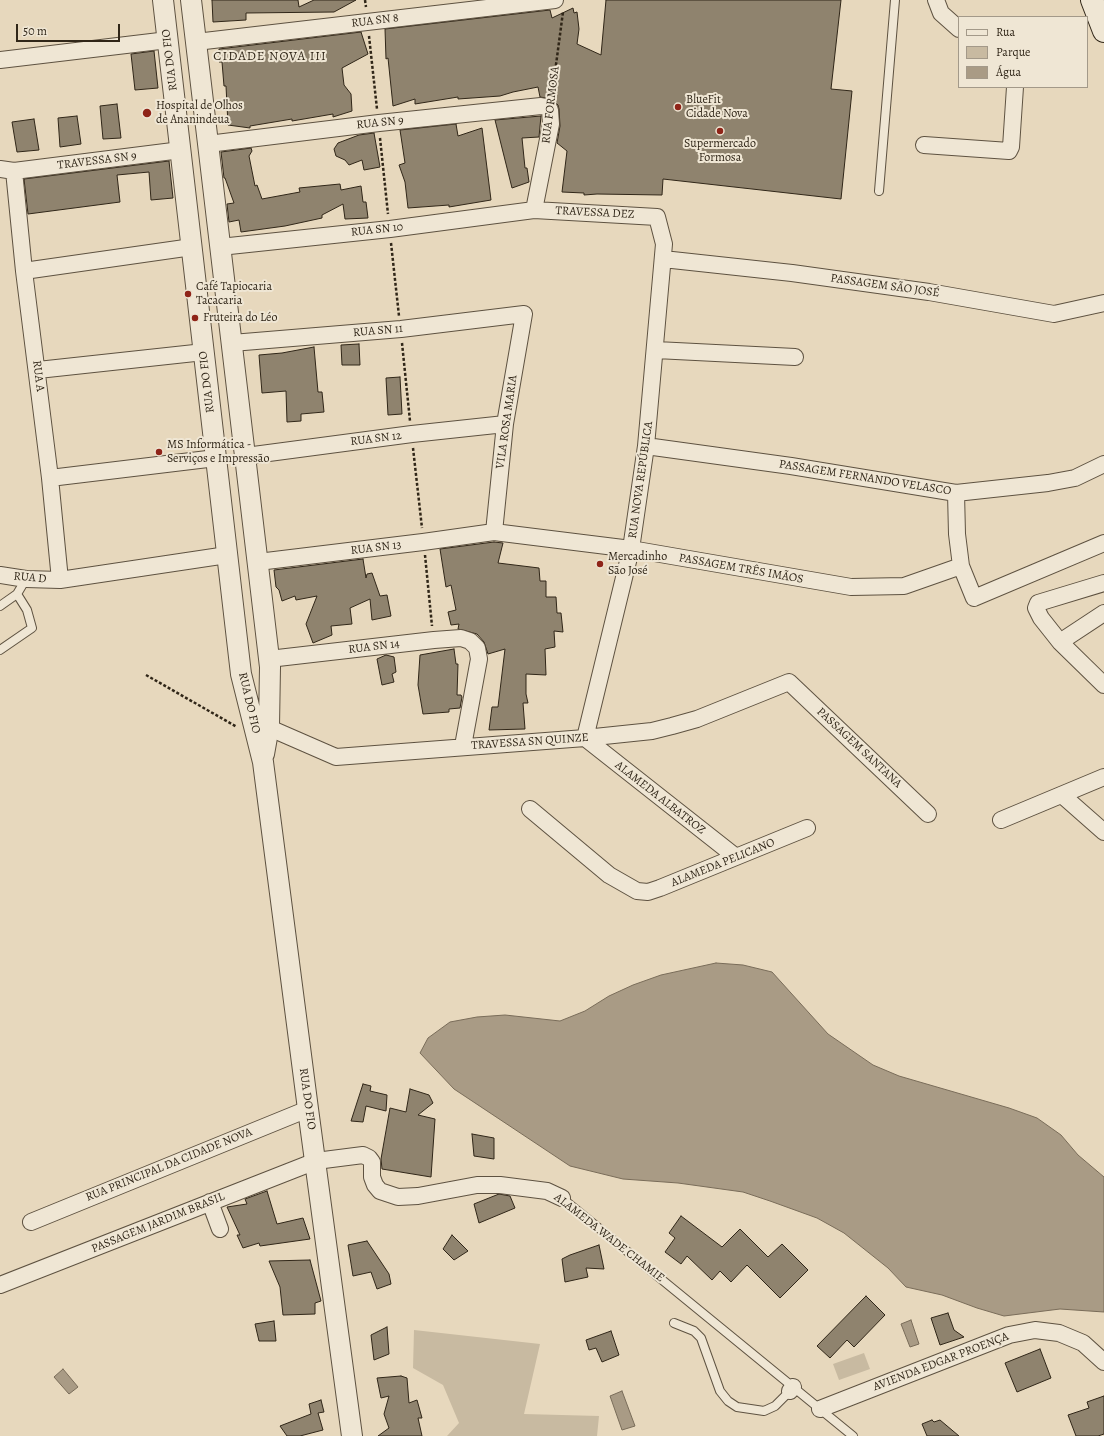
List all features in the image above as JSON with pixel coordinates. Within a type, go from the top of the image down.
[{"type":"main road","points":[[1092,0],[1104,31]]},
{"type":"street","name":"RUA DO FIO","points":[[163,0],[241,674],[263,762],[352,1436]]},
{"type":"street","name":"RUA DO FIO","points":[[191,0],[214,184],[220,247],[269,659],[253,725]]},
{"type":"street","points":[[936,0],[941,13],[958,28]]},
{"type":"street","name":"RUA SN 8","points":[[196,42],[560,4]]},
{"type":"street","points":[[0,60],[168,40]]},
{"type":"street","points":[[924,145],[1009,151],[1011,147],[1015,88]]},
{"type":"street","name":"RUA SN 9","points":[[208,144],[541,106],[550,110]]},
{"type":"street","name":"RUA FORMOSA","points":[[534,210],[551,124],[550,110]]},
{"type":"street","name":"TRAVESSA SN 9","points":[[7,170],[180,150]]},
{"type":"street","name":"RUA A","points":[[7,170],[24,271],[38,370],[60,580]]},
{"type":"street","points":[[185,187],[198,191],[209,189],[214,184]]},
{"type":"street","points":[[188,217],[202,210],[209,211],[217,216]]},
{"type":"street","name":"TRAVESSA DEZ","points":[[534,210],[657,217]]},
{"type":"street","name":"RUA SN 10","points":[[220,247],[382,230],[534,210]]},
{"type":"street","name":"RUA NOVA REPÚBLICA","points":[[585,738],[632,549],[646,446],[656,350],[663,259],[664,244],[657,217]]},
{"type":"street","points":[[24,271],[192,247]]},
{"type":"street","name":"PASSAGEM SÃO JOSÉ","points":[[663,259],[792,273],[929,292],[1054,314],[1104,303]]},
{"type":"street","name":"RUA SN 11","points":[[232,343],[401,329],[524,314]]},
{"type":"street","name":"VILA ROSA MARIA","points":[[494,532],[506,424],[524,314]]},
{"type":"street","points":[[656,350],[795,357]]},
{"type":"street","points":[[38,370],[204,352]]},
{"type":"street","name":"RUA SN 12","points":[[246,456],[412,434],[506,424]]},
{"type":"street","name":"PASSAGEM FERNANDO VELASCO","points":[[646,446],[791,466],[956,493],[1048,483],[1075,478],[1104,464]]},
{"type":"street","points":[[50,478],[216,458]]},
{"type":"street","points":[[956,493],[957,534],[961,566],[974,598],[1104,543]]},
{"type":"street","name":"PASSAGEM TRÊS IMÃOS","points":[[494,532],[632,549],[851,587],[904,586],[961,566]]},
{"type":"street","name":"RUA SN 13","points":[[258,562],[494,532]]},
{"type":"street","points":[[60,580],[227,555]]},
{"type":"street","name":"RUA D","points":[[0,575],[26,579],[60,580]]},
{"type":"street","points":[[1104,583],[1037,604],[1041,618],[1060,642],[1104,685]]},
{"type":"street","points":[[1060,642],[1104,613]]},
{"type":"street","name":"RUA SN 14","points":[[269,659],[461,638],[470,641],[476,648],[479,659],[463,746]]},
{"type":"street","name":"TRAVESSA SN QUINZE","points":[[253,725],[336,757],[463,746],[585,738],[645,732],[672,726],[697,719],[789,682]]},
{"type":"street","name":"PASSAGEM SANTANA","points":[[789,682],[928,814]]},
{"type":"street","name":"ALAMEDA ALBATROZ","points":[[585,738],[736,857]]},
{"type":"street","points":[[1001,820],[1062,796],[1104,777]]},
{"type":"street","points":[[1062,796],[1104,832]]},
{"type":"street","name":"ALAMEDA PELICANO","points":[[530,809],[609,875],[637,891],[648,892],[807,828]]},
{"type":"street","name":"RUA PRINCIPAL DA CIDADE NOVA","points":[[31,1222],[308,1109]]},
{"type":"street","name":"ALAMEDA WADE CHAMIE","points":[[316,1160],[363,1156],[369,1158],[372,1162],[372,1177],[375,1185],[380,1191],[398,1197],[418,1196],[477,1185],[500,1185],[548,1191],[562,1198]]},
{"type":"street","name":"PASSAGEM JARDIM BRASIL","points":[[0,1285],[316,1160]]},
{"type":"street","points":[[210,1202],[220,1230]]},
{"type":"street","name":"AVIENDA EDGAR PROENÇA","points":[[820,1409],[1016,1334],[1035,1330],[1059,1333],[1083,1343],[1104,1362]]},
{"type":"lane","points":[[879,191],[895,0]]},
{"type":"lane","points":[[0,606],[17,594],[26,579]]},
{"type":"lane","points":[[0,650],[32,628],[27,610],[17,594]]},
{"type":"lane","name":"ALAMEDA WADE CHAMIE","points":[[562,1198],[792,1389],[820,1409],[853,1436]]},
{"type":"lane","points":[[674,1322],[694,1331],[701,1338],[720,1390],[728,1401],[737,1407],[749,1410],[764,1411],[784,1400],[792,1389]]},
{"type":"path","name":"RUA FORMOSA","points":[[550,110],[560,4]]},
{"type":"path","points":[[146,675],[253,725]]},
{"type":"green space","points":[[414,1330],[540,1344],[524,1414],[599,1416],[597,1436],[447,1436],[459,1423],[443,1385],[413,1368]]},
{"type":"green space","points":[[864,1353],[870,1369],[839,1380],[833,1364]]},
{"type":"water","points":[[716,963],[743,965],[772,972],[828,1034],[873,1065],[899,1076],[1009,1108],[1037,1118],[1061,1135],[1078,1155],[1104,1177],[1104,1312],[1060,1309],[1004,1316],[942,1295],[906,1287],[888,1268],[844,1233],[817,1218],[770,1201],[743,1192],[678,1183],[623,1179],[570,1166],[454,1089],[420,1053],[428,1038],[450,1022],[477,1017],[505,1015],[560,1021],[585,1011],[609,996],[633,985],[661,975]]},
{"type":"water","points":[[911,1320],[919,1344],[910,1347],[901,1324]]},
{"type":"water","points":[[63,1369],[78,1387],[69,1394],[54,1377]]},
{"type":"water","points":[[622,1391],[635,1426],[622,1430],[610,1396]]},
{"type":"building","points":[[212,0],[298,0],[299,7],[314,0],[356,0],[334,12],[246,13],[246,20],[213,22]]},
{"type":"building","name":"Supermercado Formosa","points":[[606,0],[841,0],[831,89],[852,91],[841,199],[663,179],[662,195],[584,195],[584,193],[562,192],[567,151],[557,143],[560,126],[559,109],[558,105],[552,99],[540,97],[538,87],[500,96],[458,99],[458,97],[415,104],[415,99],[393,106],[388,58],[386,59],[385,29],[550,10],[552,18],[573,8],[574,13],[577,12],[579,29],[577,44],[601,55]]},
{"type":"building","points":[[361,32],[368,54],[342,68],[344,85],[351,94],[352,111],[333,117],[333,114],[292,121],[292,119],[250,126],[250,128],[228,125],[226,86],[224,86],[222,62],[219,62],[219,49]]},
{"type":"building","points":[[154,51],[158,88],[135,90],[131,54]]},
{"type":"building","points":[[117,104],[121,138],[103,139],[100,106]]},
{"type":"building","points":[[77,116],[81,144],[60,147],[58,118]]},
{"type":"building","points":[[541,116],[539,137],[522,138],[525,168],[527,168],[529,182],[512,188],[495,120]]},
{"type":"building","points":[[34,119],[39,150],[17,152],[12,122]]},
{"type":"building","points":[[456,124],[458,136],[482,128],[491,200],[449,207],[449,205],[408,208],[405,182],[399,165],[405,163],[400,130]]},
{"type":"building","points":[[374,133],[380,167],[364,170],[362,160],[349,165],[345,160],[336,156],[334,149],[338,143],[359,135]]},
{"type":"building","points":[[251,148],[252,151],[249,156],[255,186],[257,185],[262,199],[300,192],[299,188],[340,184],[341,190],[361,186],[363,202],[366,202],[368,218],[345,219],[343,204],[322,215],[322,218],[285,226],[241,232],[239,220],[229,222],[227,204],[234,203],[224,178],[221,152]]},
{"type":"building","points":[[169,161],[173,198],[151,200],[149,172],[117,175],[120,202],[28,214],[24,179]]},
{"type":"building","points":[[359,344],[360,365],[342,365],[341,345]]},
{"type":"building","points":[[314,347],[318,392],[322,392],[324,412],[301,414],[301,421],[287,422],[286,391],[262,393],[259,355],[282,353]]},
{"type":"building","points":[[400,377],[402,414],[388,415],[386,378]]},
{"type":"building","points":[[494,542],[503,543],[498,563],[539,568],[540,581],[546,581],[546,597],[556,597],[557,613],[561,613],[563,632],[554,631],[555,647],[545,649],[546,675],[526,674],[526,694],[528,703],[523,703],[525,729],[489,730],[492,707],[498,707],[505,649],[488,654],[484,642],[477,634],[458,629],[459,624],[451,625],[448,612],[456,610],[451,585],[446,587],[440,549]]},
{"type":"building","points":[[363,559],[366,578],[367,574],[372,573],[380,596],[387,595],[391,616],[372,620],[370,599],[350,608],[352,624],[331,626],[332,635],[313,643],[306,624],[317,596],[296,600],[295,596],[282,601],[279,590],[276,587],[274,570]]},
{"type":"building","points":[[454,649],[456,664],[458,664],[457,695],[461,695],[462,697],[460,708],[449,709],[449,712],[423,714],[418,685],[420,655]]},
{"type":"building","points":[[386,655],[394,657],[396,672],[392,674],[394,682],[382,685],[377,659]]},
{"type":"building","points":[[363,1084],[371,1086],[370,1091],[387,1095],[386,1111],[366,1106],[363,1122],[351,1121]]},
{"type":"building","points":[[410,1089],[429,1095],[433,1103],[418,1115],[435,1119],[431,1177],[382,1169],[381,1159],[390,1108],[406,1112]]},
{"type":"building","points":[[472,1134],[494,1138],[494,1159],[474,1156]]},
{"type":"building","points":[[267,1191],[277,1224],[303,1218],[310,1239],[260,1246],[259,1243],[243,1248],[237,1235],[240,1235],[227,1207],[247,1204],[245,1199]]},
{"type":"building","points":[[499,1194],[510,1196],[515,1208],[479,1223],[474,1204]]},
{"type":"building","points":[[681,1216],[722,1247],[740,1229],[768,1257],[782,1244],[808,1270],[780,1298],[747,1265],[731,1282],[720,1271],[712,1280],[687,1256],[681,1264],[665,1252],[675,1238],[669,1233]]},
{"type":"building","points":[[452,1235],[468,1251],[454,1260],[443,1249]]},
{"type":"building","points":[[367,1241],[389,1274],[391,1284],[377,1289],[371,1272],[353,1276],[348,1245]]},
{"type":"building","points":[[599,1245],[604,1269],[586,1268],[588,1277],[565,1282],[562,1259]]},
{"type":"building","points":[[310,1260],[321,1301],[315,1303],[315,1314],[283,1315],[280,1287],[269,1261]]},
{"type":"building","points":[[866,1296],[885,1315],[854,1347],[847,1340],[830,1358],[817,1346]]},
{"type":"building","points":[[948,1313],[954,1330],[964,1337],[940,1345],[931,1318]]},
{"type":"building","points":[[274,1321],[276,1341],[259,1341],[255,1324]]},
{"type":"building","points":[[387,1327],[389,1354],[374,1360],[371,1335]]},
{"type":"building","points":[[611,1331],[619,1355],[602,1362],[596,1348],[589,1350],[586,1340]]},
{"type":"building","points":[[1040,1349],[1051,1378],[1017,1392],[1005,1363]]},
{"type":"building","points":[[401,1376],[407,1378],[409,1403],[417,1400],[422,1418],[418,1418],[422,1436],[378,1436],[389,1428],[384,1414],[389,1396],[381,1398],[377,1378]]},
{"type":"building","points":[[1104,1396],[1104,1434],[1098,1436],[1076,1436],[1068,1415],[1089,1408],[1087,1402]]},
{"type":"building","points":[[321,1400],[324,1412],[318,1413],[323,1430],[300,1436],[287,1436],[280,1426],[311,1414],[309,1404]]},
{"type":"building","points":[[932,1420],[934,1422],[940,1420],[959,1436],[927,1436],[922,1424]]},
{"type":"place","name":"BlueFit Cidade Nova","points":[[678,107]]},
{"type":"place","name":"Hospital de Olhos de Ananindeua","points":[[147,113]]},
{"type":"place","name":"Supermercado Formosa","points":[[720,131]]},
{"type":"place","name":"Café Tapiocaria Tacacaria","points":[[188,294]]},
{"type":"place","name":"Fruteira do Léo","points":[[195,318]]},
{"type":"place","name":"MS Informática - Serviços e Impressão","points":[[159,452]]},
{"type":"place","name":"Mercadinho São José","points":[[600,564]]},
{"type":"district","name":"CIDADE NOVA III","points":[[270,57]]}]
